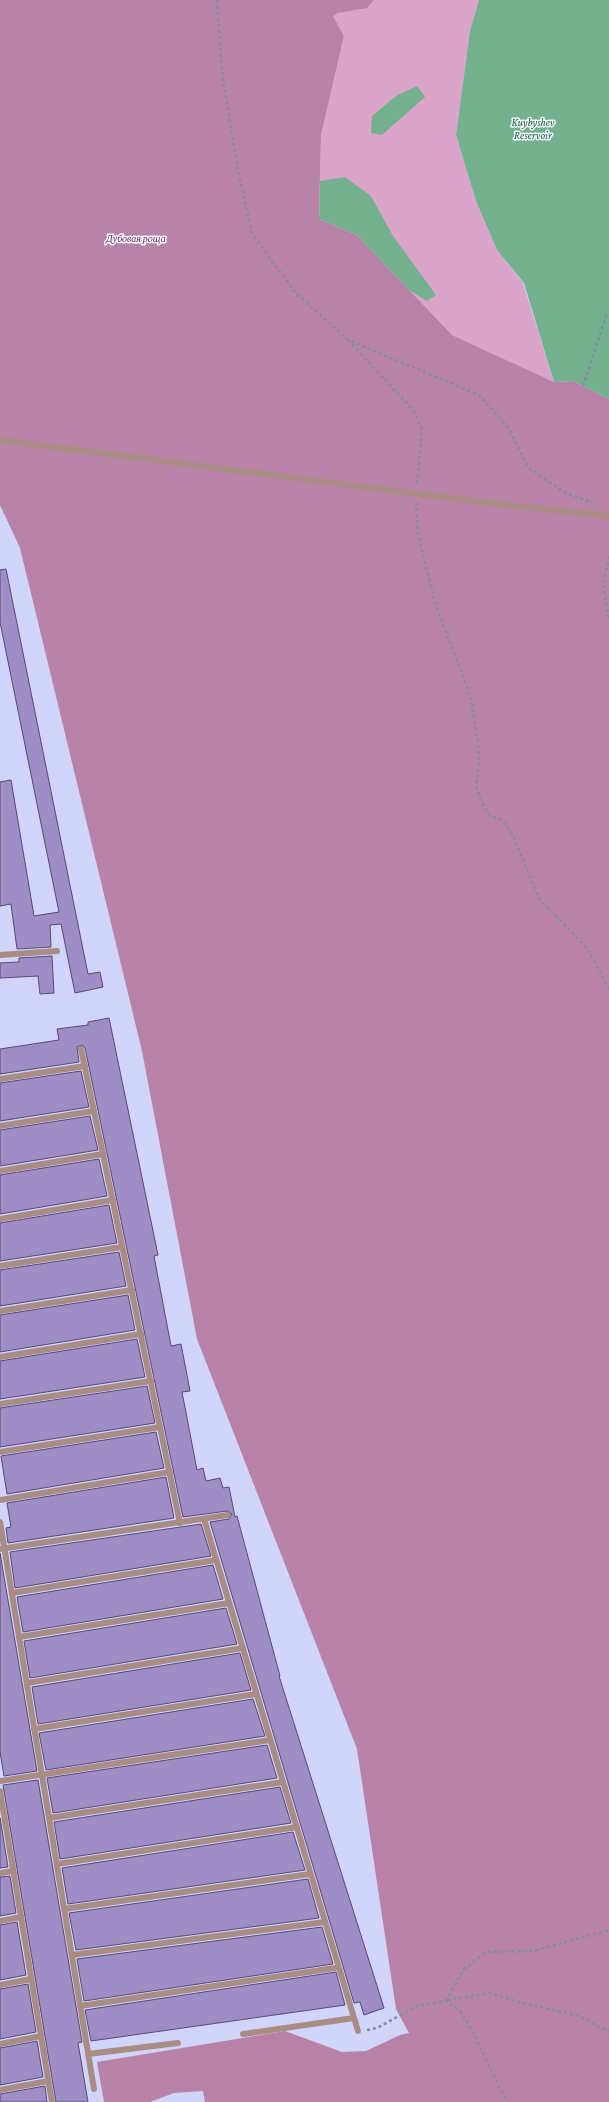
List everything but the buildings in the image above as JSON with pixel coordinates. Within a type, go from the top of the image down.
[{"type":"lane","points":[[0,440],[415,493],[609,516]]},
{"type":"lane","points":[[0,955],[57,951]]},
{"type":"lane","points":[[81,1049],[180,1522]]},
{"type":"lane","points":[[0,1079],[85,1066]]},
{"type":"lane","points":[[0,1126],[94,1111]]},
{"type":"lane","points":[[0,1171],[103,1154]]},
{"type":"lane","points":[[0,1219],[113,1200]]},
{"type":"lane","points":[[0,1266],[122,1247]]},
{"type":"lane","points":[[0,1311],[132,1290]]},
{"type":"lane","points":[[0,1357],[141,1334]]},
{"type":"lane","points":[[0,1404],[151,1381]]},
{"type":"lane","points":[[0,1452],[160,1427]]},
{"type":"lane","points":[[0,1500],[170,1472]]},
{"type":"lane","points":[[2,1549],[228,1515]]},
{"type":"lane","points":[[204,1519],[358,2031]]},
{"type":"lane","points":[[0,1522],[2,1549],[12,1593],[94,2089]]},
{"type":"lane","points":[[12,1593],[216,1560]]},
{"type":"lane","points":[[19,1637],[229,1603]]},
{"type":"lane","points":[[27,1683],[242,1648]]},
{"type":"lane","points":[[34,1729],[256,1694]]},
{"type":"lane","points":[[0,1781],[270,1740]]},
{"type":"lane","points":[[49,1818],[283,1782]]},
{"type":"lane","points":[[0,1791],[3,1828],[13,1871],[52,2102]]},
{"type":"lane","points":[[57,1864],[297,1827]]},
{"type":"lane","points":[[0,1873],[13,1871]]},
{"type":"lane","points":[[64,1909],[310,1874]]},
{"type":"lane","points":[[0,1921],[21,1917]]},
{"type":"lane","points":[[72,1955],[325,1922]]},
{"type":"lane","points":[[80,2006],[335,1968]]},
{"type":"lane","points":[[0,1985],[32,1979]]},
{"type":"lane","points":[[242,2034],[354,2018]]},
{"type":"lane","points":[[0,2044],[41,2036]]},
{"type":"lane","points":[[88,2054],[178,2043]]},
{"type":"lane","points":[[0,2090],[48,2082]]},
{"type":"path","points":[[217,0],[222,73],[237,166],[252,233],[295,292],[348,340],[415,412],[422,430],[415,493],[418,534],[435,603],[471,698],[478,743],[479,766],[476,784],[481,802],[490,816],[500,819],[510,829],[540,900],[586,948],[609,989]]},
{"type":"path","points":[[583,386],[606,316],[609,317]]},
{"type":"path","points":[[348,340],[479,395],[508,427],[528,467],[565,493],[594,503]]},
{"type":"path","points":[[609,556],[603,585],[609,619]]},
{"type":"path","points":[[446,2000],[464,1969],[486,1952],[533,1951],[609,1930]]},
{"type":"path","points":[[358,2031],[378,2028],[417,2006],[491,1993],[515,2001],[579,2016],[609,2032]]},
{"type":"path","points":[[446,2000],[460,2011],[468,2023],[507,2102]]},
{"type":"shaded area","points":[[374,0],[479,0],[470,31],[456,135],[476,201],[497,250],[523,283],[554,382],[452,335],[409,290],[427,300],[371,196],[320,181],[321,135],[344,36],[333,16],[338,13],[364,8]]},
{"type":"green space","name":"Дубовая роща","points":[[0,0],[374,0],[367,8],[338,13],[333,16],[344,36],[321,135],[319,219],[357,235],[452,335],[554,382],[574,381],[609,399],[609,2102],[205,2102],[203,2091],[174,2093],[150,2102],[104,2102],[97,2062],[285,2031],[342,2052],[366,2051],[400,2035],[409,2033],[396,2009],[357,1749],[197,1339],[142,1051],[20,548],[0,505]]},
{"type":"water","name":"Kuybyshev Reservoir","points":[[479,0],[609,0],[609,399],[574,381],[554,382],[524,283],[497,250],[476,201],[456,135],[470,31]]},
{"type":"water","points":[[417,86],[425,97],[382,135],[371,133],[372,116],[396,96]]},
{"type":"water","points":[[345,177],[371,196],[393,236],[436,295],[427,301],[409,290],[357,235],[319,219],[320,181]]}]
